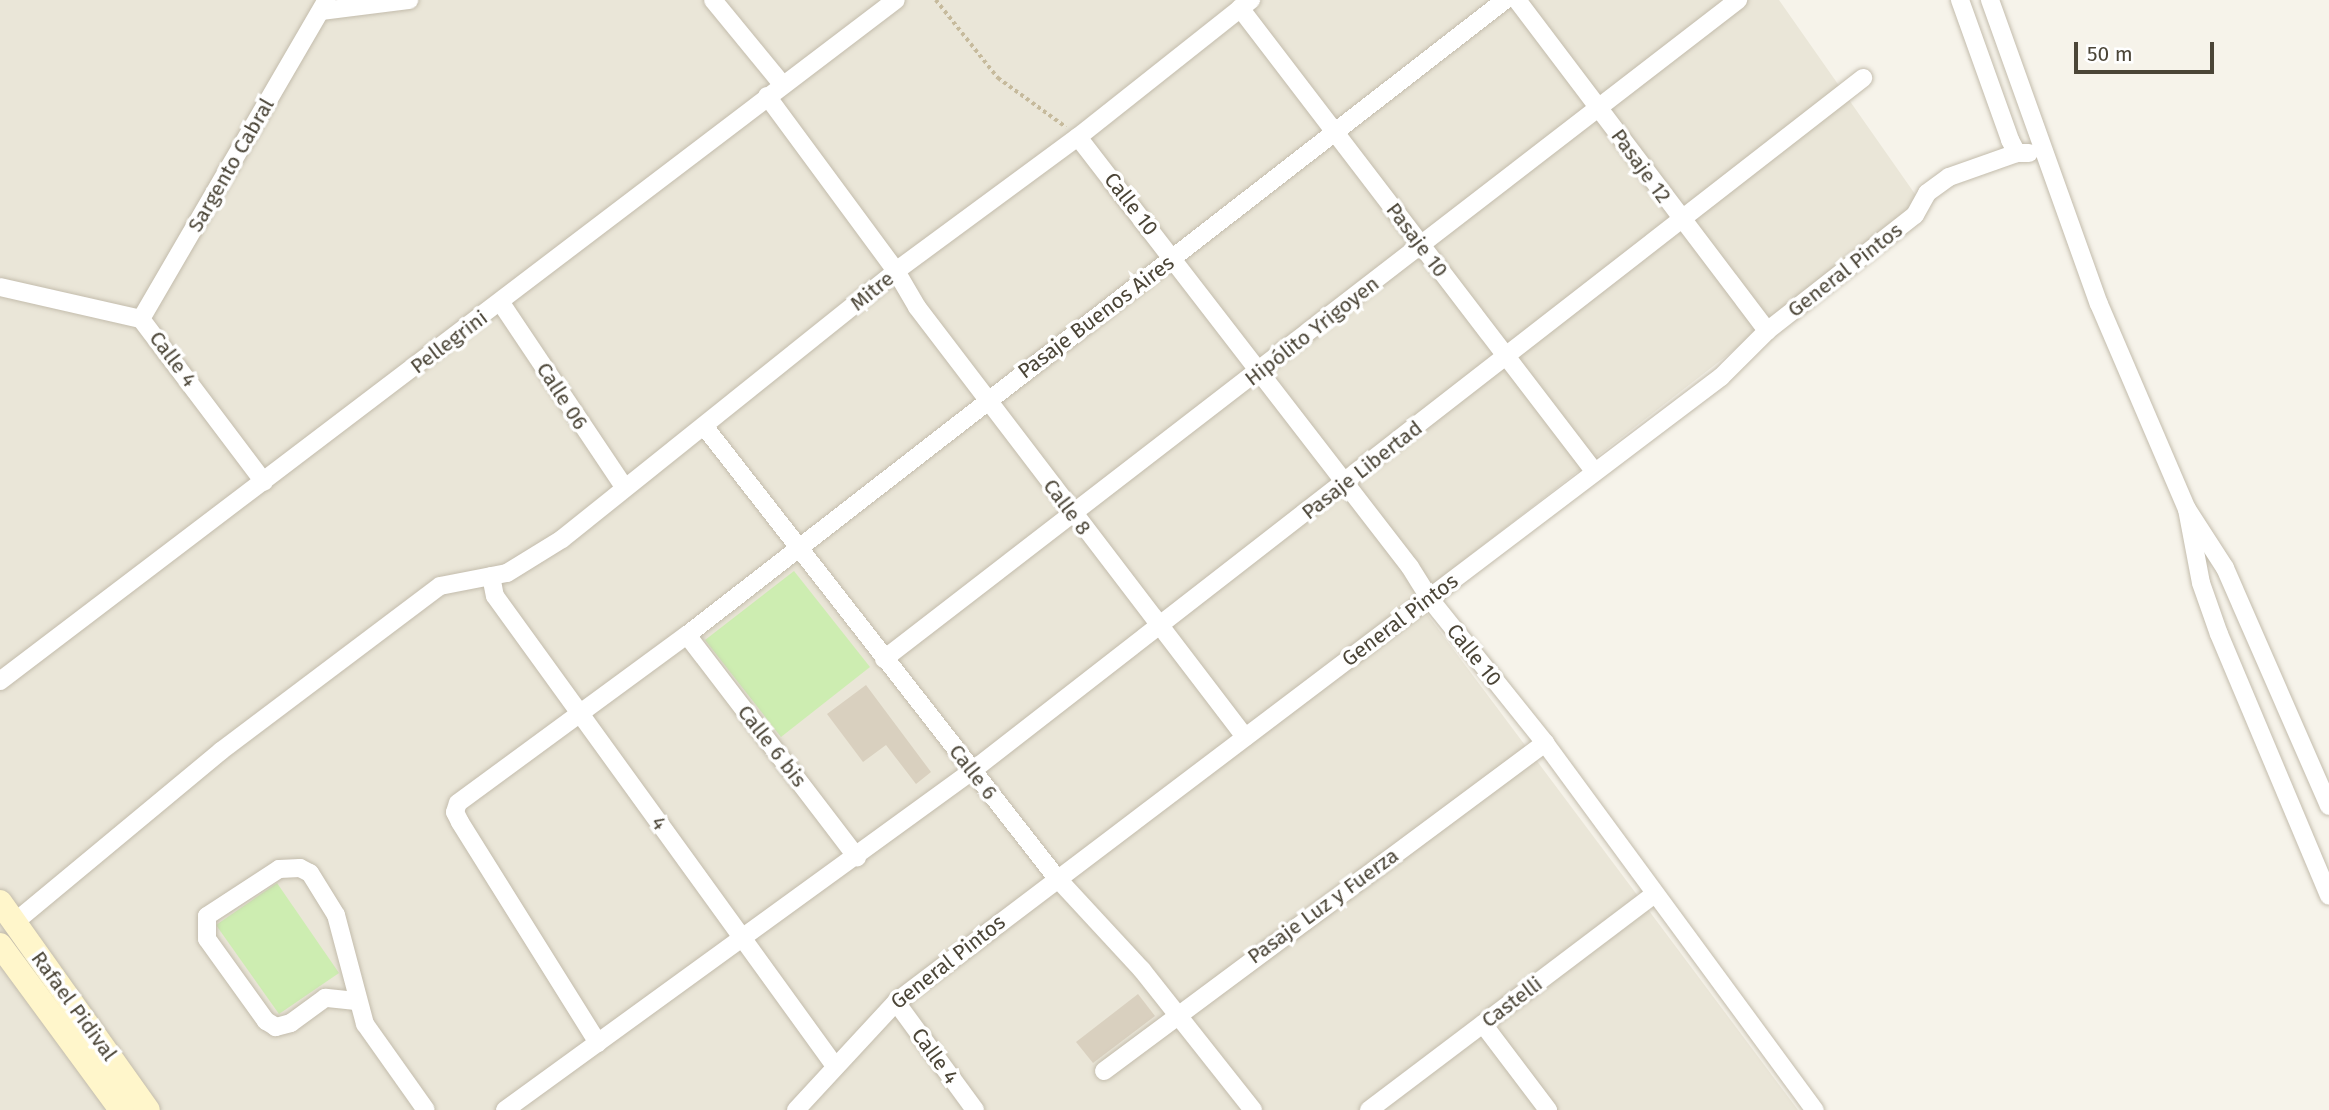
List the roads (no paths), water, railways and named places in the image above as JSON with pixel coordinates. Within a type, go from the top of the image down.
[{"type":"street","name":"Sargento Cabral","points":[[141,319],[324,5],[409,0]]},
{"type":"street","points":[[713,0],[782,84]]},
{"type":"street","name":"Pellegrini","points":[[0,681],[501,303],[782,84],[896,0]]},
{"type":"street","name":"Pasaje Buenos Aires","points":[[598,1043],[455,812],[458,803],[687,635],[987,398],[1174,259],[1505,0]]},
{"type":"street","name":"Pasaje 12","points":[[1517,0],[1681,222],[1767,331]]},
{"type":"street","name":"Hipólito Yrigoyen","points":[[884,659],[1738,0]]},
{"type":"street","points":[[1960,0],[2018,153]]},
{"type":"street","points":[[1990,0],[2099,304],[2187,509],[2225,568],[2329,806]]},
{"type":"street","name":"Pasaje 10","points":[[1246,4],[1336,133],[1594,471]]},
{"type":"street","name":"Mitre","points":[[5,928],[124,828],[429,594],[469,577],[491,576],[517,569],[543,553],[896,271],[1078,137],[1246,4]]},
{"type":"street","name":"Pasaje Libertad","points":[[505,1110],[743,941],[972,771],[1345,485],[1863,78]]},
{"type":"street","name":"Calle 8","points":[[767,96],[896,271],[917,307],[1071,513],[1245,737]]},
{"type":"street","name":"Calle 10","points":[[1078,137],[1174,259],[1429,598],[1545,743],[1815,1110]]},
{"type":"street","name":"General Pintos","points":[[796,1110],[896,1002],[1056,877],[1721,377],[1767,331],[1915,215],[1927,193],[1949,177],[2018,153],[2044,152]]},
{"type":"street","name":"Calle 4","points":[[0,287],[141,319],[264,482]]},
{"type":"street","name":"Calle 06","points":[[501,303],[624,487]]},
{"type":"street","name":"Calle 6","points":[[704,426],[1056,877],[1177,1013],[1253,1110]]},
{"type":"street","points":[[2187,509],[2201,583],[2218,634],[2329,896]]},
{"type":"street","name":"4","points":[[491,576],[495,596],[835,1066]]},
{"type":"street","name":"Calle 6 bis","points":[[687,635],[857,857]]},
{"type":"street","name":"Pasaje Luz y Fuerza","points":[[1104,1071],[1177,1013],[1545,743]]},
{"type":"street","points":[[356,1001],[325,998],[292,1023],[276,1027],[266,1021],[207,939],[207,916],[279,870],[300,868],[310,873],[336,915],[348,946],[356,1001],[365,1024],[425,1110]]},
{"type":"street","name":"Castelli","points":[[1369,1110],[1655,894]]},
{"type":"street","name":"Rafael Pidival","points":[[5,928],[121,1110]]},
{"type":"street","name":"Rafael Pidival","points":[[5,928],[148,1110]]},
{"type":"street","name":"Calle 4","points":[[896,1002],[975,1110]]},
{"type":"street","points":[[1483,1024],[1548,1110]]}]
